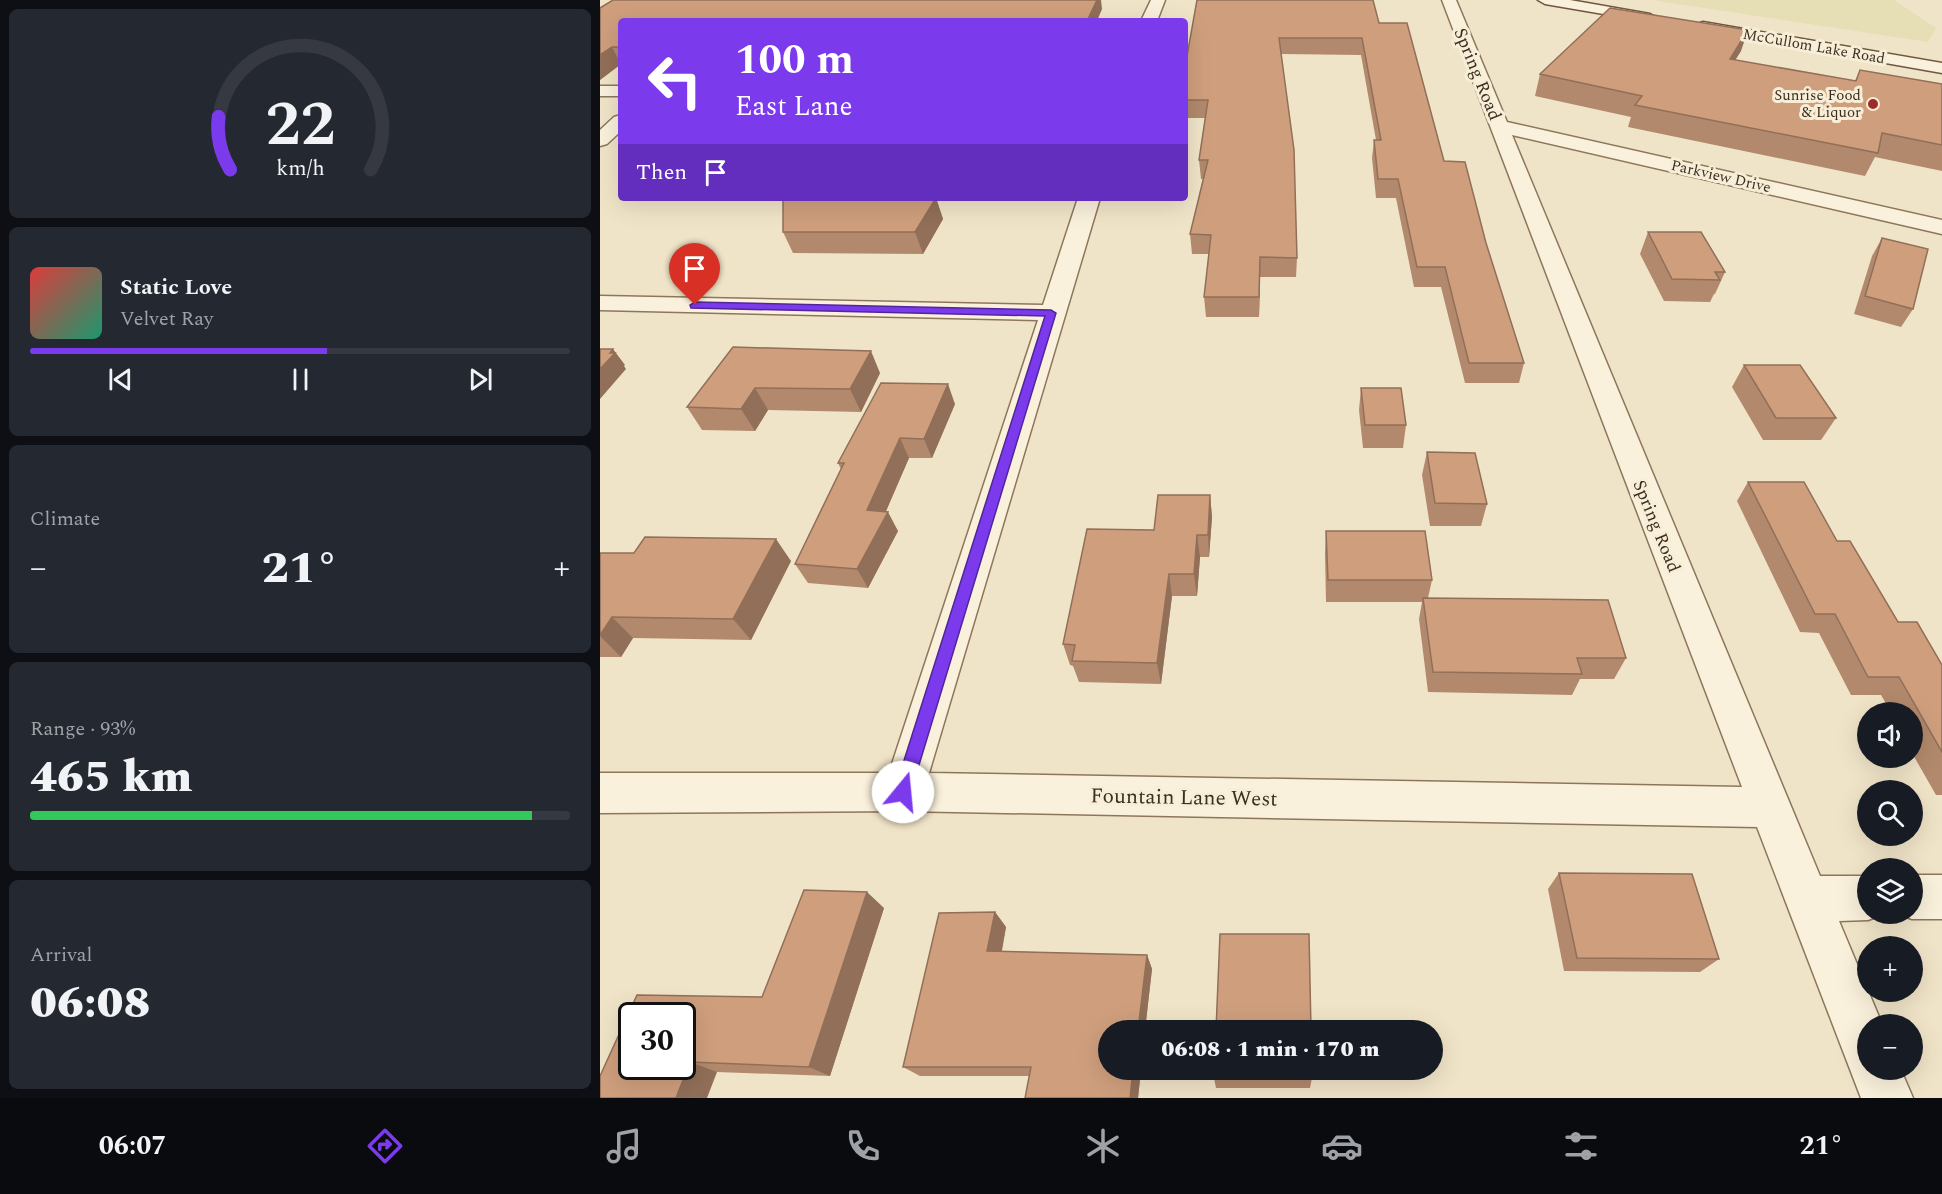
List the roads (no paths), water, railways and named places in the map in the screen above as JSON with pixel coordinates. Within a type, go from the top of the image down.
[{"type":"street","points":[[1150,18],[1158,0]]},
{"type":"street","name":"Spring Road","points":[[1449,0],[1857,1024]]},
{"type":"street","points":[[1545,0],[1662,20]]},
{"type":"street","name":"McCullom Lake Road","points":[[1685,24],[1942,68]]},
{"type":"street","points":[[600,91],[618,91]]},
{"type":"street","points":[[600,140],[618,124]]},
{"type":"street","name":"Parkview Drive","points":[[1499,126],[1942,227]]},
{"type":"street","points":[[903,792],[1051,313],[1088,201]]},
{"type":"street","points":[[600,303],[1051,313]]},
{"type":"street","name":"Fountain Lane West","points":[[600,793],[903,792],[1769,807]]},
{"type":"street","points":[[1923,897],[1942,897]]},
{"type":"street","points":[[1806,899],[1857,898]]},
{"type":"street","points":[[1879,1080],[1887,1098]]},
{"type":"place","name":"Sunrise Food & Liquor","points":[[1873,104]]}]
